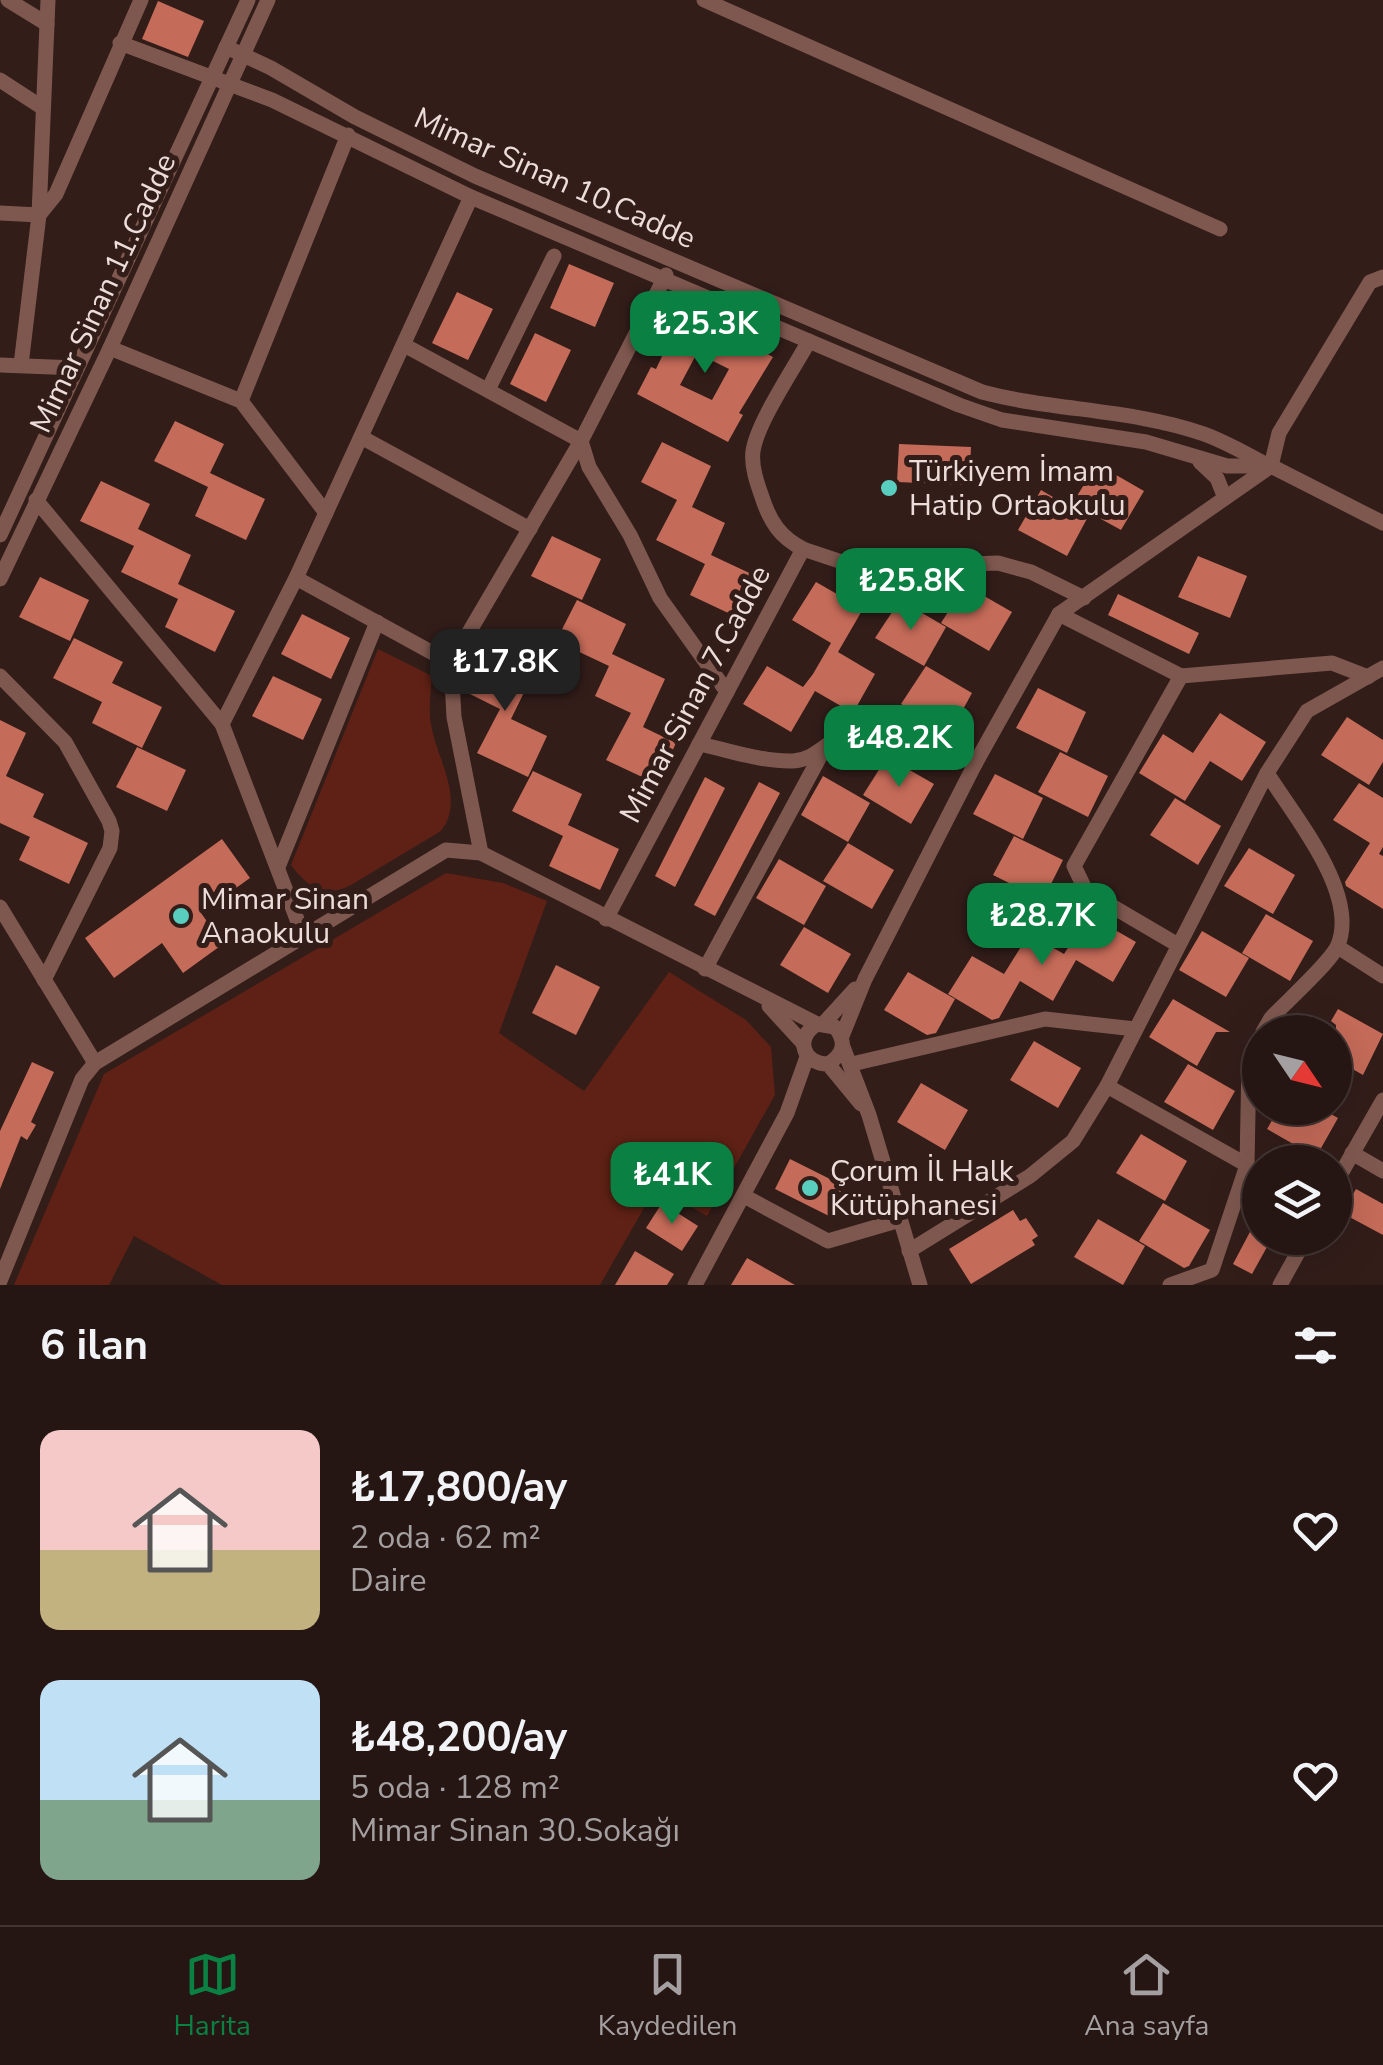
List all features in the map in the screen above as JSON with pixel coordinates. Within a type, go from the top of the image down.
[{"type":"street","points":[[8,0],[47,24]]},
{"type":"street","points":[[21,365],[39,214],[48,0]]},
{"type":"street","points":[[39,214],[56,194],[140,0]]},
{"type":"street","name":"Mimar Sinan 11.Cadde","points":[[0,536],[248,0]]},
{"type":"street","name":"Mimar Sinan 11.Cadde","points":[[0,578],[110,348],[268,0]]},
{"type":"street","points":[[704,0],[1220,229]]},
{"type":"street","name":"Mimar Sinan 10.Cadde","points":[[120,42],[348,135],[471,196],[663,281],[1002,420],[1120,437],[1227,466],[1271,466]]},
{"type":"street","name":"Mimar Sinan 10.Cadde","points":[[226,47],[475,176],[982,392],[1202,434],[1271,466]]},
{"type":"street","points":[[0,80],[44,108]]},
{"type":"street","points":[[241,400],[348,135]]},
{"type":"street","points":[[222,724],[296,578],[471,196]]},
{"type":"street","points":[[0,213],[39,214]]},
{"type":"street","points":[[488,390],[554,256]]},
{"type":"street","points":[[480,852],[454,717],[452,664],[581,441],[672,262]]},
{"type":"street","points":[[695,1285],[787,1113],[825,1064],[838,1058],[865,979],[975,764],[1059,614],[1271,466],[1279,433],[1370,282],[1383,276]]},
{"type":"street","name":"Mimar Sinan 7.Cadde","points":[[606,919],[803,549],[786,540],[773,525],[755,476],[753,452],[809,340]]},
{"type":"street","points":[[404,345],[581,441],[589,467],[630,534],[660,598],[727,692]]},
{"type":"street","points":[[110,348],[241,400],[326,513]]},
{"type":"street","points":[[0,364],[77,368]]},
{"type":"street","points":[[360,437],[530,529]]},
{"type":"street","points":[[1188,454],[1217,478],[1225,498]]},
{"type":"street","points":[[1271,466],[1383,522]]},
{"type":"street","points":[[36,500],[222,724],[303,935]]},
{"type":"street","points":[[803,549],[848,564],[890,567],[998,563],[1032,572],[1084,598]]},
{"type":"street","points":[[296,578],[452,664]]},
{"type":"street","points":[[1059,614],[1181,676],[1332,663],[1376,673]]},
{"type":"street","points":[[278,867],[377,622]]},
{"type":"street","points":[[910,1251],[1030,1176],[1073,1141],[1106,1086],[1267,773],[1307,711],[1376,673]]},
{"type":"street","points":[[0,676],[65,742],[112,831],[110,848],[44,980]]},
{"type":"street","points":[[1178,945],[1086,892],[1074,866],[1181,676]]},
{"type":"street","points":[[700,744],[796,761],[823,751],[841,736],[873,729],[926,740],[975,764]]},
{"type":"street","points":[[706,970],[823,751]]},
{"type":"street","points":[[1267,773],[1331,875],[1344,912],[1338,947],[1273,1015]]},
{"type":"street","points":[[0,1281],[82,1079],[96,1063],[446,850],[480,852],[763,999],[835,1027],[870,1115],[920,1285]]},
{"type":"street","points":[[2,917],[96,1063]]},
{"type":"street","points":[[1338,947],[1383,976]]},
{"type":"street","points":[[787,1113],[810,1028],[820,1024],[865,979]]},
{"type":"street","points":[[763,999],[804,1049],[825,1064],[870,1115]]},
{"type":"street","points":[[852,1064],[1046,1019],[1135,1029]]},
{"type":"street","points":[[1106,1086],[1242,1162]]},
{"type":"street","points":[[1383,1100],[1352,1153],[1383,1170]]},
{"type":"street","points":[[1212,1270],[1242,1180]]},
{"type":"street","points":[[744,1196],[828,1241],[900,1220]]},
{"type":"street","points":[[1280,1285],[1297,1255]]},
{"type":"street","points":[[1170,1285],[1212,1270]]},
{"type":"street","points":[[1212,1270],[1222,1285]]},
{"type":"shaded area","points":[[378,649],[432,676],[430,718],[451,806],[441,831],[351,885],[325,891],[304,880],[291,865]]},
{"type":"shaded area","points":[[446,873],[503,883],[547,901],[499,1033],[584,1091],[669,972],[746,1020],[771,1047],[775,1095],[707,1216],[656,1187],[600,1285],[222,1285],[134,1236],[109,1285],[14,1285],[104,1074]]},
{"type":"building","points":[[158,1],[204,21],[188,57],[142,39]]},
{"type":"building","points":[[569,264],[614,283],[595,327],[550,308]]},
{"type":"building","points":[[457,292],[493,309],[468,360],[432,343]]},
{"type":"building","points":[[684,310],[773,357],[739,413],[743,415],[728,442],[637,394],[651,367],[656,369]],"holes":[[[697,353],[729,369],[712,400],[680,385]]]},
{"type":"building","points":[[535,333],[571,350],[546,402],[510,384]]},
{"type":"building","points":[[175,421],[224,444],[210,473],[265,499],[246,540],[195,516],[208,487],[154,461]]},
{"type":"building","points":[[662,442],[711,466],[692,507],[725,523],[711,555],[760,578],[741,619],[690,595],[705,564],[656,540],[677,500],[641,482]]},
{"type":"building","points":[[899,444],[971,447],[969,485],[897,482]]},
{"type":"building","points":[[1097,464],[1144,491],[1121,530],[1090,513],[1067,556],[1018,530],[1041,490],[1070,507]]},
{"type":"building","points":[[101,481],[150,504],[138,529],[191,555],[178,584],[235,611],[215,652],[165,627],[178,599],[121,572],[134,546],[80,521]]},
{"type":"building","points":[[552,536],[601,559],[582,600],[531,576]]},
{"type":"building","points":[[1198,556],[1247,576],[1230,618],[1178,597]]},
{"type":"building","points":[[40,577],[89,600],[70,641],[19,617]]},
{"type":"building","points":[[816,582],[863,609],[838,652],[875,674],[853,713],[815,691],[791,732],[743,704],[767,666],[803,687],[813,674],[831,643],[792,620]]},
{"type":"building","points":[[965,585],[1012,612],[989,651],[941,623]]},
{"type":"building","points":[[1118,594],[1199,633],[1189,654],[1108,615]]},
{"type":"building","points":[[577,600],[626,624],[612,654],[665,679],[643,727],[676,743],[657,784],[606,760],[631,713],[595,696],[609,666],[556,641]]},
{"type":"building","points":[[900,600],[946,627],[924,666],[875,638]]},
{"type":"building","points":[[302,614],[350,638],[331,679],[281,654]]},
{"type":"building","points":[[74,638],[123,662],[112,683],[162,707],[142,748],[92,723],[102,702],[53,678]]},
{"type":"building","points":[[484,650],[533,674],[511,719],[547,736],[528,777],[477,753],[500,709],[464,691]]},
{"type":"building","points":[[926,666],[972,693],[950,733],[901,704]]},
{"type":"building","points":[[273,676],[322,699],[303,740],[252,716]]},
{"type":"building","points":[[1038,688],[1086,712],[1067,753],[1016,728]]},
{"type":"building","points":[[1220,713],[1266,742],[1242,781],[1210,761],[1185,801],[1139,773],[1163,734],[1193,753]]},
{"type":"building","points":[[1347,717],[1383,740],[1383,762],[1369,785],[1321,755]]},
{"type":"building","points":[[0,720],[26,733],[6,776],[44,794],[33,817],[88,843],[69,884],[19,860],[30,837],[0,823]]},
{"type":"building","points":[[137,747],[186,770],[167,811],[116,787]]},
{"type":"building","points":[[1060,752],[1108,776],[1088,817],[1038,792]]},
{"type":"building","points":[[887,757],[934,784],[911,824],[863,795]]},
{"type":"building","points":[[533,771],[582,794],[568,825],[619,849],[600,890],[549,866],[563,836],[512,811]]},
{"type":"building","points":[[995,774],[1043,798],[1023,839],[973,814]]},
{"type":"building","points":[[823,776],[870,803],[848,842],[801,815]]},
{"type":"building","points":[[705,777],[725,788],[675,887],[655,876]]},
{"type":"building","points":[[759,782],[780,793],[715,916],[694,905]]},
{"type":"building","points":[[1359,783],[1383,798],[1383,847],[1379,854],[1383,856],[1383,909],[1345,882],[1370,843],[1333,820]]},
{"type":"building","points":[[1175,798],[1221,826],[1198,865],[1150,835]]},
{"type":"building","points":[[1014,836],[1063,860],[1043,900],[993,875]]},
{"type":"building","points":[[222,839],[250,878],[201,913],[223,944],[183,973],[162,943],[114,978],[85,938]]},
{"type":"building","points":[[848,843],[894,870],[872,909],[823,881]]},
{"type":"building","points":[[1249,848],[1295,875],[1273,914],[1224,886]]},
{"type":"building","points":[[779,859],[826,886],[804,925],[756,898]]},
{"type":"building","points":[[1266,914],[1313,941],[1290,981],[1242,953]]},
{"type":"building","points":[[1089,915],[1136,942],[1113,982],[1076,960],[1053,1001],[1020,981],[999,1018],[992,1020],[948,994],[972,956],[1004,974],[1029,934],[1064,954]]},
{"type":"building","points":[[804,927],[851,954],[828,993],[780,965]]},
{"type":"building","points":[[1202,931],[1249,958],[1226,997],[1179,970]]},
{"type":"building","points":[[556,965],[600,987],[576,1035],[532,1013]]},
{"type":"building","points":[[908,972],[955,999],[936,1033],[927,1035],[884,1010]]},
{"type":"building","points":[[1173,999],[1230,1032],[1216,1032],[1197,1066],[1149,1037]]},
{"type":"building","points":[[1352,1017],[1383,1034],[1363,1075],[1352,1069]]},
{"type":"building","points":[[1034,1041],[1081,1068],[1058,1108],[1010,1080]]},
{"type":"building","points":[[32,1062],[54,1072],[31,1122],[36,1125],[27,1140],[21,1136],[0,1189],[0,1131]]},
{"type":"building","points":[[1188,1064],[1235,1091],[1213,1130],[1164,1102]]},
{"type":"building","points":[[921,1083],[968,1110],[945,1150],[897,1122]]},
{"type":"building","points":[[1269,1125],[1334,1125],[1323,1145],[1295,1145],[1267,1129]]},
{"type":"building","points":[[1141,1134],[1187,1161],[1165,1201],[1116,1173]]},
{"type":"building","name":"Çorum İl Halk Kütüphanesi","points":[[790,1159],[844,1186],[829,1216],[775,1189]]},
{"type":"building","points":[[1356,1189],[1383,1204],[1383,1235],[1352,1218],[1352,1196]]},
{"type":"building","points":[[662,1203],[698,1226],[682,1251],[646,1228]]},
{"type":"building","points":[[1163,1203],[1210,1230],[1184,1268],[1139,1241]]},
{"type":"building","points":[[1013,1210],[1020,1221],[1026,1218],[1038,1236],[1032,1240],[1035,1245],[971,1284],[949,1249]]},
{"type":"building","points":[[1098,1219],[1145,1246],[1123,1285],[1074,1257]]},
{"type":"building","points":[[1242,1247],[1242,1255],[1263,1255],[1252,1274],[1233,1264]]},
{"type":"building","points":[[635,1251],[674,1274],[667,1285],[615,1285]]},
{"type":"building","points":[[747,1258],[795,1285],[731,1285]]},
{"type":"place","name":"Türkiyem İmam Hatip Ortaokulu","points":[[889,488]]},
{"type":"place","name":"Mimar Sinan Anaokulu","points":[[181,916]]},
{"type":"place","name":"Çorum İl Halk Kütüphanesi","points":[[810,1188]]}]
